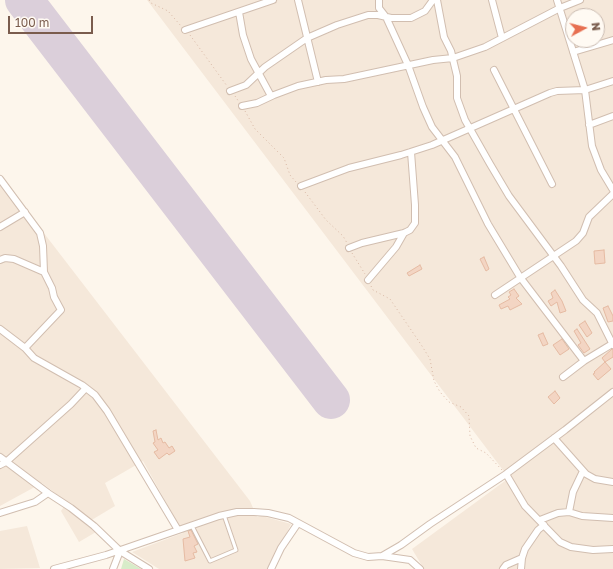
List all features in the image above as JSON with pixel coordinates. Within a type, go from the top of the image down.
[{"type":"street","points":[[185,30],[273,0]]},
{"type":"street","points":[[298,0],[318,82]]},
{"type":"street","points":[[379,0],[379,8],[386,17],[408,65],[432,127],[455,157],[488,224],[520,277],[584,360]]},
{"type":"street","points":[[230,91],[246,85],[287,51],[307,38],[337,25],[368,15],[391,18],[411,18],[425,11],[433,0]]},
{"type":"street","points":[[436,0],[444,37],[453,58],[457,76],[457,98],[469,127],[509,196],[554,256],[583,300],[597,313],[612,344],[584,360],[562,377]]},
{"type":"street","points":[[492,0],[502,38]]},
{"type":"street","points":[[557,0],[585,90],[592,146],[600,170],[613,190]]},
{"type":"street","points":[[242,106],[257,103],[298,86],[344,79],[433,60],[453,58],[485,47],[560,8],[580,0]]},
{"type":"street","points":[[239,12],[243,35],[251,59],[271,96]]},
{"type":"street","points":[[573,52],[613,40]]},
{"type":"street","points":[[494,70],[552,184]]},
{"type":"street","points":[[301,186],[349,168],[412,152],[550,93],[557,91],[585,90],[613,81]]},
{"type":"street","points":[[589,125],[613,116]]},
{"type":"street","points":[[349,248],[362,243],[404,233],[410,230],[415,223],[416,205],[412,152]]},
{"type":"street","points":[[0,179],[40,233],[43,246],[44,272],[61,310],[25,348]]},
{"type":"street","points":[[495,295],[576,241],[583,233],[590,217],[613,194]]},
{"type":"street","points":[[0,227],[25,212]]},
{"type":"street","points":[[368,280],[396,247],[404,233]]},
{"type":"street","points":[[0,252],[3,259],[14,258],[44,272]]},
{"type":"street","points":[[0,328],[25,348],[34,358],[86,388],[95,395],[107,411],[178,530]]},
{"type":"street","points":[[0,465],[6,462],[71,404],[86,388]]},
{"type":"street","points":[[382,556],[401,545],[506,474],[613,392]]},
{"type":"street","points":[[605,398],[613,398]]},
{"type":"street","points":[[554,438],[583,470],[594,479],[613,482]]},
{"type":"street","points":[[0,457],[94,526],[120,551],[149,569]]},
{"type":"street","points":[[569,512],[573,492],[583,470]]},
{"type":"street","points":[[506,474],[525,506],[560,542],[571,547],[593,550],[613,549]]},
{"type":"street","points":[[0,513],[36,502],[48,493]]},
{"type":"street","points":[[54,569],[120,551],[224,515],[237,512],[254,512],[268,513],[289,518],[354,553],[368,557],[382,556],[410,560],[420,569]]},
{"type":"street","points":[[521,569],[522,558],[525,550],[534,535],[542,523],[558,513],[569,512],[582,516],[613,518]]},
{"type":"street","points":[[270,569],[281,548],[298,523]]},
{"type":"street","points":[[113,569],[120,551]]},
{"type":"street","points":[[503,569],[506,565],[522,558]]},
{"type":"lane","points":[[192,525],[210,561],[236,550],[224,515]]},
{"type":"path","points":[[149,0],[151,3],[168,11],[193,38],[213,68],[242,106],[255,129],[284,158],[290,175],[301,186],[326,220],[343,236],[374,290],[390,299],[422,346],[430,359],[434,381],[440,392],[449,402],[461,407],[468,416],[470,436],[476,448],[486,453],[506,474]]},
{"type":"shaded area","points":[[147,0],[613,0],[613,569],[424,569],[412,549],[509,478]]},
{"type":"shaded area","points":[[0,176],[250,501],[257,517],[262,516],[291,524],[269,569],[159,569],[132,552],[183,533],[143,461],[105,483],[115,506],[85,524],[96,532],[79,542],[61,511],[67,502],[42,483],[0,506]]},
{"type":"shaded area","points":[[27,526],[40,568],[0,569],[0,531]]},
{"type":"green space","points":[[124,559],[141,569],[121,569]]},
{"type":"building","points":[[604,250],[605,263],[595,264],[594,251]]},
{"type":"building","points":[[484,257],[489,269],[486,271],[480,259]]},
{"type":"building","points":[[420,265],[422,269],[409,276],[407,273]]},
{"type":"building","points":[[514,289],[519,296],[516,298],[522,304],[510,310],[508,306],[501,309],[499,305],[510,299],[508,297],[511,295],[509,292]]},
{"type":"building","points":[[555,290],[566,311],[560,313],[557,302],[551,306],[548,301],[553,298],[551,293]]},
{"type":"building","points":[[608,306],[613,316],[613,321],[608,322],[603,308]]},
{"type":"building","points":[[585,321],[592,333],[587,337],[579,325]]},
{"type":"building","points":[[577,329],[590,349],[584,353],[578,345],[581,343],[574,331]]},
{"type":"building","points":[[543,333],[548,344],[543,346],[538,335]]},
{"type":"building","points":[[562,339],[569,349],[560,355],[553,345]]},
{"type":"building","points":[[612,349],[613,357],[605,362],[602,358]]},
{"type":"building","points":[[605,362],[611,369],[598,380],[593,374]]},
{"type":"building","points":[[555,391],[560,398],[554,404],[548,397]]},
{"type":"building","points":[[156,430],[158,440],[161,438],[163,443],[165,442],[169,448],[172,446],[175,451],[169,455],[167,453],[159,459],[154,452],[158,450],[153,443],[155,442],[153,431]]},
{"type":"building","points":[[191,530],[198,544],[194,546],[197,552],[193,553],[195,558],[185,561],[183,539],[190,537],[188,531]]},
{"type":"runway","points":[[24,0],[331,400]]}]
